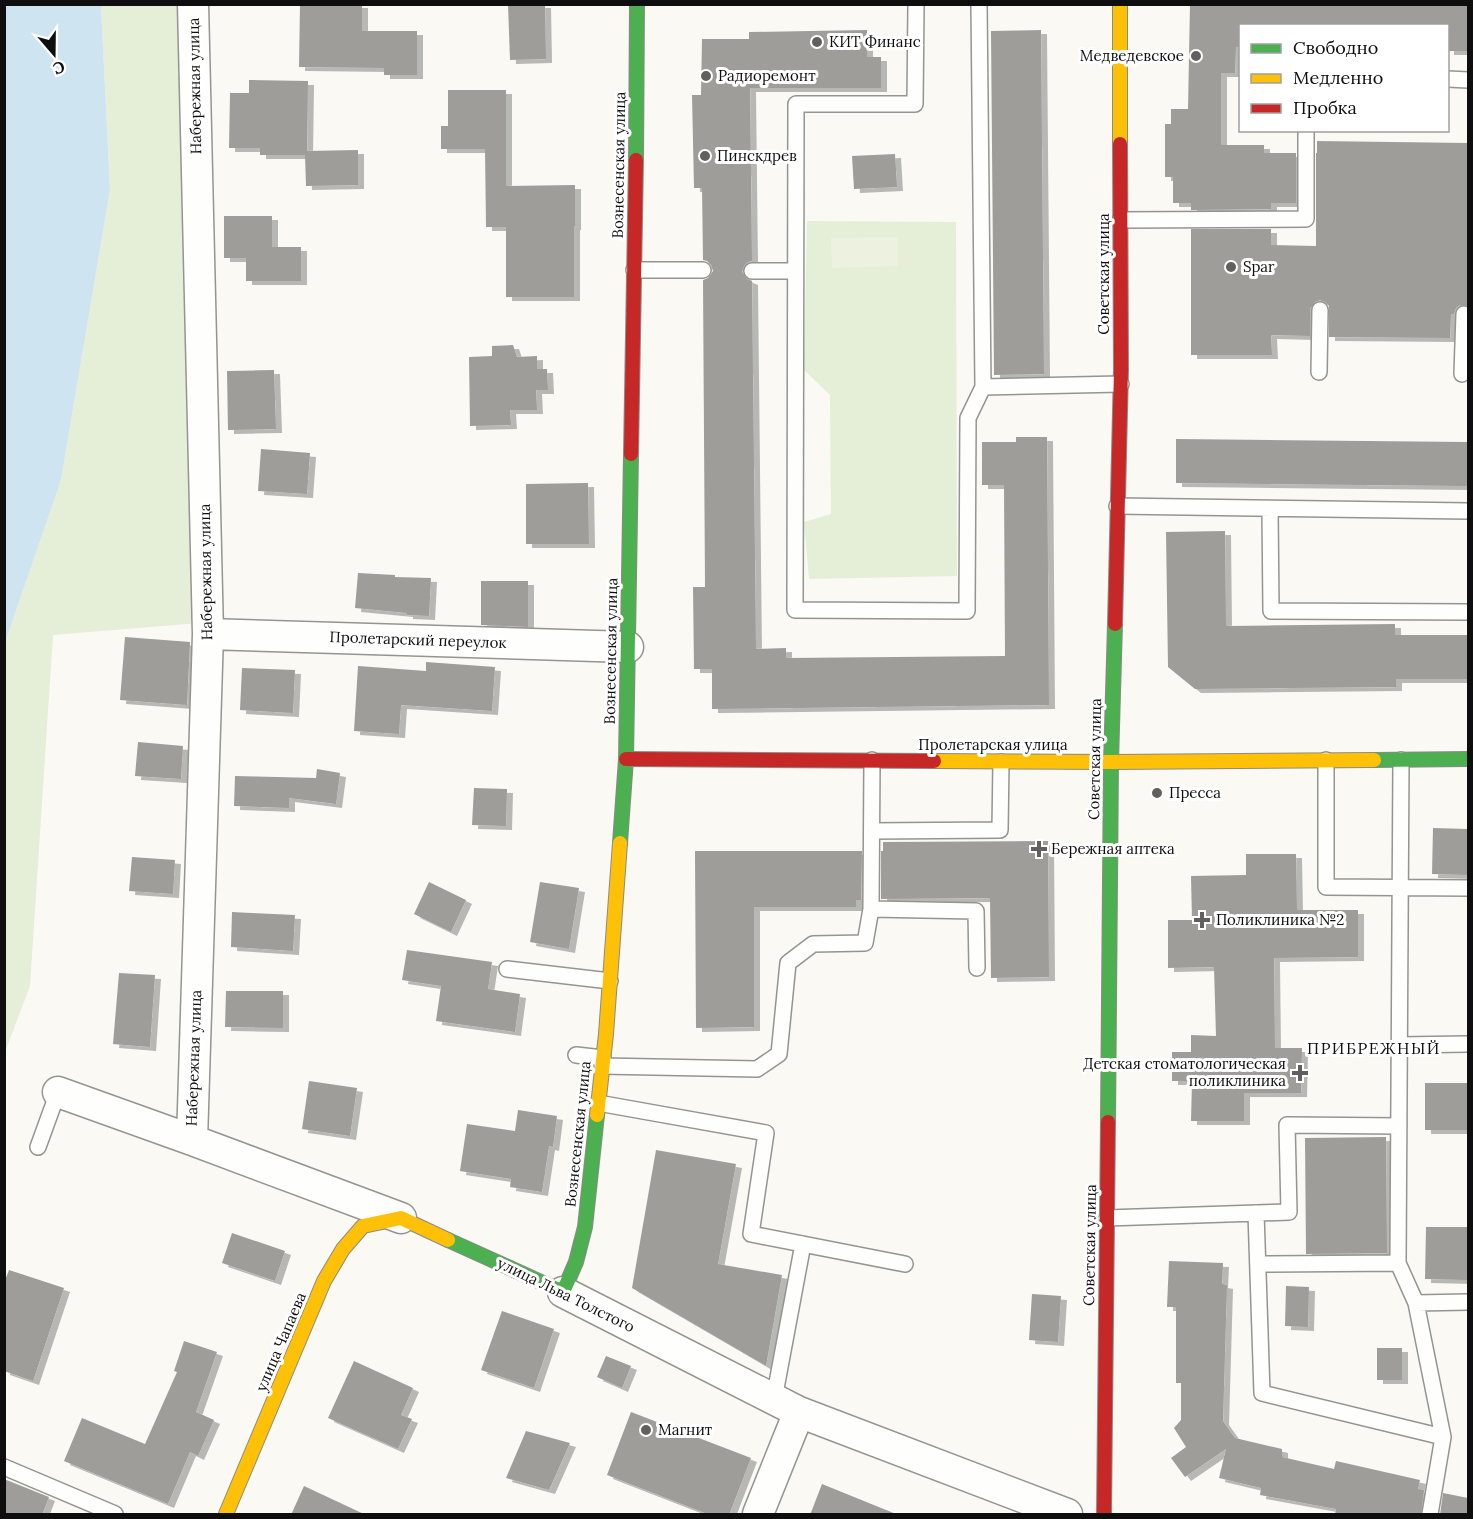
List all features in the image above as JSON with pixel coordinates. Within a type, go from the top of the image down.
[{"type":"street","name":"Набережная улица","points":[[192,1140],[208,634],[193,4]]},
{"type":"street","name":"Вознесенская улица","points":[[563,1292],[576,1263],[585,1227],[603,1062],[626,759],[637,4]]},
{"type":"street","name":"Советская улица","points":[[1104,1515],[1111,762],[1121,384],[1120,4]]},
{"type":"street","name":"Пролетарский переулок","points":[[208,634],[628,646]]},
{"type":"street","name":"Пролетарская улица","points":[[626,759],[1001,762],[1468,759]]},
{"type":"street","name":"улица Льва Толстого","points":[[58,1092],[401,1218],[563,1292],[786,1405],[1067,1515]]},
{"type":"street","name":"улица Чапаева","points":[[226,1515],[324,1281],[344,1249],[363,1226],[401,1218]]},
{"type":"street","points":[[758,1515],[786,1405]]},
{"type":"lane","points":[[916,4],[915,104],[796,104],[795,610],[968,611],[968,418],[983,387],[979,4]]},
{"type":"lane","points":[[1449,80],[1468,80]]},
{"type":"lane","points":[[1120,220],[1306,219],[1306,132]]},
{"type":"lane","points":[[634,270],[703,270]]},
{"type":"lane","points":[[752,271],[795,271]]},
{"type":"lane","points":[[1319,372],[1320,310]]},
{"type":"lane","points":[[1462,374],[1464,314]]},
{"type":"lane","points":[[983,387],[1121,384]]},
{"type":"lane","points":[[1117,506],[1468,511]]},
{"type":"lane","points":[[1270,509],[1271,611],[1468,612]]},
{"type":"lane","points":[[576,1055],[603,1062],[757,1069],[779,1054],[788,963],[813,944],[865,943],[871,909],[872,760]]},
{"type":"lane","points":[[1326,760],[1326,888],[1468,888]]},
{"type":"lane","points":[[1401,760],[1398,1263],[1416,1303],[1443,1437],[1431,1515]]},
{"type":"lane","points":[[872,831],[1000,830],[1001,762]]},
{"type":"lane","points":[[871,909],[976,911],[977,968]]},
{"type":"lane","points":[[507,969],[610,981]]},
{"type":"lane","points":[[1399,1045],[1468,1044]]},
{"type":"lane","points":[[38,1147],[58,1092]]},
{"type":"lane","points":[[598,1103],[766,1133],[751,1234],[905,1264]]},
{"type":"lane","points":[[1107,1218],[1289,1212],[1287,1125],[1399,1125]]},
{"type":"lane","points":[[1256,1213],[1262,1393],[1443,1437]]},
{"type":"lane","points":[[786,1405],[803,1244]]},
{"type":"lane","points":[[1258,1264],[1398,1263]]},
{"type":"lane","points":[[1416,1303],[1468,1302]]},
{"type":"lane","points":[[4,1467],[115,1515]]},
{"type":"green space","points":[[101,5],[189,5],[199,623],[53,635],[30,986],[5,1052],[5,643],[61,480],[110,190]]},
{"type":"green space","points":[[807,221],[956,222],[957,576],[809,579],[804,522],[831,514],[830,395],[804,370]]},
{"type":"green space","points":[[898,237],[898,266],[832,268],[831,238]]},
{"type":"water","points":[[5,4],[101,5],[110,190],[61,480],[5,643]]},
{"type":"building","points":[[300,4],[362,4],[362,31],[417,31],[417,75],[384,75],[384,68],[299,67]]},
{"type":"building","points":[[508,4],[545,4],[546,59],[510,60]]},
{"type":"building","points":[[1190,4],[1468,4],[1468,51],[1449,51],[1449,24],[1239,24],[1239,47],[1236,47],[1235,73],[1221,73],[1221,145],[1264,145],[1264,153],[1296,153],[1296,203],[1271,203],[1271,209],[1191,210],[1191,203],[1173,203],[1173,177],[1165,177],[1165,124],[1171,124],[1171,109],[1188,109]]},
{"type":"building","points":[[867,30],[867,57],[881,57],[881,88],[750,88],[752,261],[744,266],[742,272],[747,279],[752,281],[756,649],[786,648],[786,658],[1005,656],[1004,485],[982,485],[982,442],[1016,442],[1016,437],[1047,437],[1049,705],[712,709],[712,669],[694,669],[693,587],[705,587],[703,280],[708,278],[713,271],[711,265],[703,260],[702,188],[694,188],[692,95],[701,95],[702,39],[749,39],[749,32]]},
{"type":"building","points":[[1041,30],[1044,374],[994,375],[991,31]]},
{"type":"building","points":[[249,80],[308,81],[307,151],[358,150],[358,185],[306,186],[305,155],[260,155],[260,148],[229,148],[230,93],[249,93]]},
{"type":"building","points":[[448,90],[506,90],[506,186],[575,185],[574,297],[506,297],[506,227],[486,227],[485,149],[441,149],[441,126],[448,126]]},
{"type":"building","points":[[1317,141],[1468,143],[1468,305],[1460,305],[1454,314],[1451,314],[1450,338],[1329,337],[1329,306],[1320,300],[1315,302],[1310,309],[1310,336],[1271,335],[1272,355],[1191,355],[1191,229],[1271,229],[1271,245],[1316,246]]},
{"type":"building","points":[[895,154],[897,187],[854,189],[852,156]]},
{"type":"building","points":[[224,216],[272,216],[272,247],[301,247],[301,281],[246,281],[246,258],[224,258]]},
{"type":"building","points":[[513,345],[517,357],[537,356],[537,369],[547,369],[548,390],[536,390],[537,410],[510,410],[511,425],[470,426],[469,357],[492,356],[492,346]]},
{"type":"building","points":[[274,370],[276,429],[228,430],[227,371]]},
{"type":"building","points":[[1176,439],[1468,442],[1468,486],[1176,483]]},
{"type":"building","points":[[261,449],[310,453],[307,494],[258,491]]},
{"type":"building","points":[[588,483],[589,544],[526,544],[526,484]]},
{"type":"building","points":[[1225,531],[1226,626],[1395,624],[1395,635],[1468,635],[1468,679],[1396,679],[1396,687],[1195,689],[1168,667],[1166,532]]},
{"type":"building","points":[[358,573],[431,578],[429,616],[355,608]]},
{"type":"building","points":[[481,581],[528,581],[528,627],[481,625]]},
{"type":"building","points":[[125,637],[190,642],[187,705],[120,700]]},
{"type":"building","points":[[426,662],[495,667],[492,711],[401,705],[399,734],[354,731],[358,666],[426,671]]},
{"type":"building","points":[[242,668],[295,670],[293,713],[240,710]]},
{"type":"building","points":[[138,742],[183,746],[181,779],[135,776]]},
{"type":"building","points":[[317,769],[340,773],[336,804],[289,798],[289,808],[234,806],[235,776],[316,778]]},
{"type":"building","points":[[474,788],[507,789],[506,826],[472,825]]},
{"type":"building","points":[[1433,828],[1468,829],[1468,875],[1432,874]]},
{"type":"building","points":[[1048,841],[1049,977],[991,978],[990,898],[881,899],[883,842]]},
{"type":"building","points":[[695,851],[862,851],[861,900],[856,900],[856,907],[754,907],[754,1027],[696,1028]]},
{"type":"building","points":[[1246,854],[1296,854],[1297,910],[1358,910],[1358,957],[1274,958],[1275,1048],[1302,1048],[1301,1093],[1244,1093],[1244,1121],[1191,1121],[1192,1081],[1172,1081],[1172,1052],[1191,1052],[1191,1035],[1216,1036],[1214,967],[1168,968],[1168,920],[1192,920],[1191,876],[1246,875]]},
{"type":"building","points":[[132,857],[175,860],[173,894],[129,891]]},
{"type":"building","points":[[429,882],[466,900],[451,932],[414,914]]},
{"type":"building","points":[[540,882],[579,888],[569,949],[530,942]]},
{"type":"building","points":[[232,912],[295,915],[293,951],[231,947]]},
{"type":"building","points":[[407,950],[492,962],[488,989],[520,994],[515,1032],[436,1021],[441,986],[402,980]]},
{"type":"building","points":[[119,973],[155,975],[150,1047],[113,1044]]},
{"type":"building","points":[[226,991],[283,991],[283,1028],[225,1027]]},
{"type":"building","points":[[309,1081],[357,1088],[350,1136],[302,1129]]},
{"type":"building","points":[[1425,1083],[1468,1083],[1468,1130],[1425,1130]]},
{"type":"building","points":[[518,1110],[557,1116],[553,1147],[549,1146],[542,1192],[510,1187],[511,1179],[460,1171],[467,1124],[515,1131]]},
{"type":"building","points":[[1386,1137],[1387,1253],[1306,1254],[1305,1138]]},
{"type":"building","points":[[656,1150],[736,1164],[718,1264],[782,1275],[766,1366],[632,1288]]},
{"type":"building","points":[[1426,1227],[1468,1227],[1468,1280],[1425,1279]]},
{"type":"building","points":[[232,1233],[285,1251],[275,1281],[222,1263]]},
{"type":"building","points":[[1169,1261],[1223,1263],[1222,1284],[1227,1285],[1223,1421],[1235,1438],[1282,1449],[1282,1457],[1334,1469],[1336,1461],[1420,1480],[1418,1489],[1424,1490],[1421,1515],[1335,1515],[1336,1509],[1260,1495],[1261,1488],[1219,1478],[1226,1449],[1185,1477],[1171,1458],[1186,1447],[1174,1428],[1181,1420],[1181,1383],[1176,1383],[1176,1307],[1167,1307]]},
{"type":"building","points":[[9,1270],[64,1288],[33,1381],[4,1371],[4,1283]]},
{"type":"building","points":[[1286,1286],[1309,1287],[1308,1327],[1285,1326]]},
{"type":"building","points":[[1032,1294],[1061,1296],[1058,1342],[1029,1340]]},
{"type":"building","points":[[502,1311],[554,1329],[534,1388],[481,1370]]},
{"type":"building","points":[[184,1341],[217,1352],[196,1412],[214,1420],[198,1456],[190,1452],[168,1504],[64,1461],[82,1418],[145,1444],[177,1372],[174,1371]]},
{"type":"building","points":[[1377,1348],[1402,1348],[1402,1380],[1377,1380]]},
{"type":"building","points":[[606,1356],[631,1366],[622,1388],[597,1377]]},
{"type":"building","points":[[354,1361],[413,1388],[401,1415],[412,1419],[398,1449],[328,1418]]},
{"type":"building","points":[[631,1412],[751,1458],[729,1515],[710,1515],[607,1475]]},
{"type":"building","points":[[526,1431],[570,1443],[549,1490],[506,1478]]},
{"type":"building","points":[[4,1479],[49,1497],[42,1515],[4,1515]]},
{"type":"building","points":[[822,1484],[896,1514],[896,1515],[810,1515]]},
{"type":"building","points":[[304,1486],[366,1515],[291,1515]]},
{"type":"building","points":[[1443,1493],[1468,1498],[1468,1515],[1440,1515]]},
{"type":"traffic: fast","points":[[636,160],[637,4]]},
{"type":"traffic: fast","points":[[620,843],[626,759],[631,454]]},
{"type":"traffic: fast","points":[[1108,1122],[1111,762],[1115,624]]},
{"type":"traffic: fast","points":[[1374,760],[1468,759]]},
{"type":"traffic: fast","points":[[448,1240],[563,1292],[576,1262],[585,1227],[597,1115]]},
{"type":"traffic: slow","points":[[1120,4],[1120,144]]},
{"type":"traffic: slow","points":[[934,761],[1374,760]]},
{"type":"traffic: slow","points":[[597,1115],[606,1034],[620,843]]},
{"type":"traffic: slow","points":[[226,1514],[324,1281],[343,1249],[363,1226],[401,1218],[448,1240]]},
{"type":"traffic: jam","points":[[1115,624],[1121,369],[1120,144]]},
{"type":"traffic: jam","points":[[631,454],[636,160]]},
{"type":"traffic: jam","points":[[626,759],[934,761]]},
{"type":"traffic: jam","points":[[1104,1514],[1108,1122]]},
{"type":"place","name":"КИТ Финанс","points":[[817,42]]},
{"type":"place","name":"Медведевское","points":[[1196,56]]},
{"type":"place","name":"Радиоремонт","points":[[706,76]]},
{"type":"place","name":"Пинскдрев","points":[[705,156]]},
{"type":"place","name":"Spar","points":[[1231,267]]},
{"type":"place","name":"Пресса","points":[[1157,793]]},
{"type":"place","name":"Бережная аптека","points":[[1039,849]]},
{"type":"place","name":"Поликлиника №2","points":[[1202,920]]},
{"type":"place","name":"Детская стоматологическая поликлиника","points":[[1300,1073]]},
{"type":"place","name":"Магнит","points":[[646,1430]]},
{"type":"district","name":"ПРИБРЕЖНЫЙ","points":[[1374,1048]]}]
